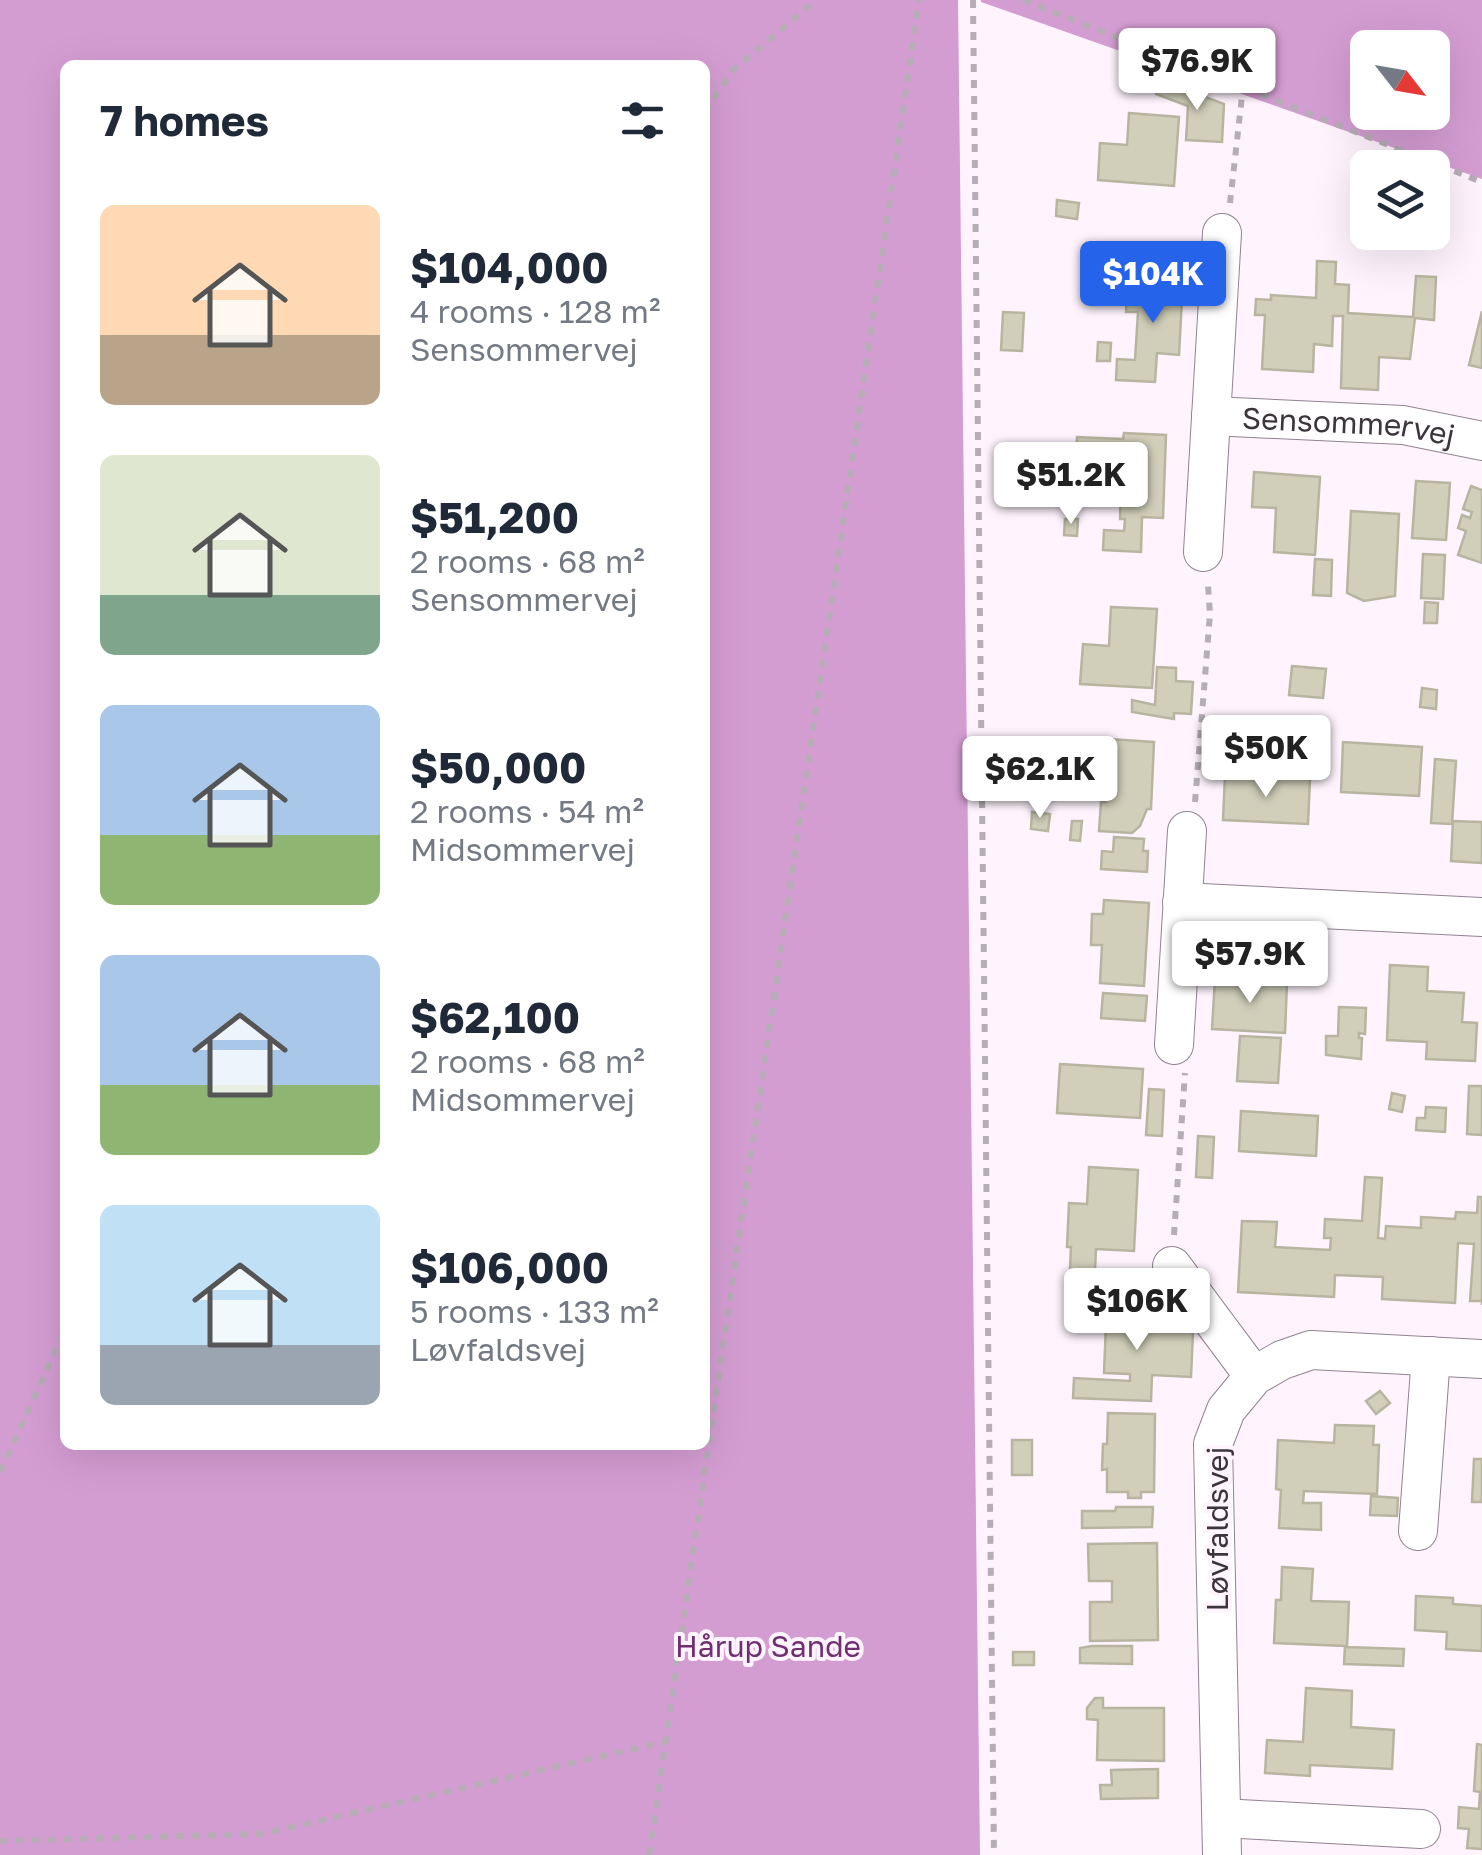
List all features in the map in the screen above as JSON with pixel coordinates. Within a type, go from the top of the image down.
[{"type":"street","name":"Sensommervej","points":[[1203,552],[1222,232]]},
{"type":"street","name":"Sensommervej","points":[[1211,416],[1403,426],[1482,441]]},
{"type":"street","points":[[1174,1044],[1186,831]]},
{"type":"street","points":[[1182,902],[1482,917]]},
{"type":"street","points":[[1172,1266],[1254,1376]]},
{"type":"street","name":"Løvfaldsvej","points":[[1421,1828],[1222,1837],[1213,1444],[1226,1410],[1254,1376],[1310,1350],[1482,1358]]},
{"type":"street","points":[[1418,1531],[1432,1356]]},
{"type":"path","points":[[710,104],[733,70],[816,0]]},
{"type":"path","points":[[710,1428],[919,0]]},
{"type":"path","points":[[973,0],[994,1855]]},
{"type":"path","points":[[1023,0],[1482,182]]},
{"type":"path","points":[[1222,232],[1229,215],[1244,87]]},
{"type":"path","points":[[1186,831],[1195,809],[1210,614],[1203,552]]},
{"type":"path","points":[[1172,1266],[1186,1076],[1174,1044]]},
{"type":"path","points":[[0,1472],[60,1341]]},
{"type":"path","points":[[650,1855],[707,1450]]},
{"type":"path","points":[[0,1842],[261,1834],[664,1742]]},
{"type":"green space","name":"Hårup Sande","points":[[0,0],[958,0],[980,1855],[0,1855]]},
{"type":"green space","points":[[981,0],[1482,0],[1482,179],[1450,168],[1450,150],[1400,150]]},
{"type":"building","points":[[1161,80],[1224,104],[1222,142],[1186,140],[1188,106],[1156,94]]},
{"type":"building","points":[[1129,113],[1179,117],[1174,186],[1098,180],[1100,143],[1127,145]]},
{"type":"building","points":[[1057,200],[1079,203],[1077,219],[1056,216]]},
{"type":"building","points":[[1317,261],[1336,262],[1335,284],[1349,285],[1348,313],[1413,317],[1416,276],[1436,277],[1434,320],[1415,318],[1410,359],[1379,357],[1378,390],[1341,388],[1343,316],[1333,316],[1332,346],[1314,344],[1313,372],[1262,369],[1265,315],[1255,315],[1256,299],[1271,300],[1271,295],[1316,298]]},
{"type":"building","points":[[1139,277],[1183,280],[1179,355],[1157,353],[1155,382],[1116,380],[1117,359],[1135,360],[1138,312],[1126,312],[1128,283],[1138,284]]},
{"type":"building","points":[[1482,311],[1482,368],[1469,365]]},
{"type":"building","points":[[1003,312],[1024,313],[1022,351],[1001,350]]},
{"type":"building","points":[[1098,342],[1111,343],[1110,361],[1097,361]]},
{"type":"building","points":[[1124,433],[1166,435],[1163,518],[1142,517],[1141,552],[1103,550],[1104,530],[1124,531],[1125,519],[1120,519],[1121,477],[1076,475],[1077,437],[1123,439]]},
{"type":"building","points":[[1254,472],[1320,477],[1315,555],[1274,552],[1276,508],[1252,507]]},
{"type":"building","points":[[1416,481],[1450,483],[1446,540],[1412,538]]},
{"type":"building","points":[[1471,486],[1482,490],[1482,563],[1458,555],[1466,531],[1458,528],[1462,515],[1470,518],[1472,512],[1463,509]]},
{"type":"building","points":[[1351,511],[1399,514],[1395,596],[1364,601],[1347,593]]},
{"type":"building","points":[[1065,519],[1078,519],[1077,536],[1064,535]]},
{"type":"building","points":[[1423,554],[1445,555],[1443,599],[1421,598]]},
{"type":"building","points":[[1315,559],[1332,560],[1331,596],[1313,595]]},
{"type":"building","points":[[1425,602],[1438,603],[1437,623],[1424,623]]},
{"type":"building","points":[[1111,607],[1157,609],[1152,688],[1080,684],[1083,644],[1109,646]]},
{"type":"building","points":[[1292,666],[1326,669],[1323,698],[1289,695]]},
{"type":"building","points":[[1157,667],[1176,668],[1176,681],[1193,682],[1191,714],[1174,713],[1174,719],[1132,712],[1132,700],[1155,705]]},
{"type":"building","points":[[1422,688],[1437,690],[1436,709],[1420,707]]},
{"type":"building","points":[[1109,739],[1154,742],[1151,809],[1147,809],[1140,826],[1132,833],[1099,831],[1101,802],[1106,802]]},
{"type":"building","points":[[1343,742],[1422,747],[1419,796],[1341,792]]},
{"type":"building","points":[[1435,759],[1456,761],[1452,824],[1431,823]]},
{"type":"building","points":[[1225,775],[1310,779],[1308,824],[1223,820]]},
{"type":"building","points":[[1032,812],[1050,814],[1048,831],[1031,829]]},
{"type":"building","points":[[1072,821],[1082,821],[1080,841],[1070,840]]},
{"type":"building","points":[[1453,821],[1482,822],[1482,863],[1451,861]]},
{"type":"building","points":[[1114,837],[1144,839],[1147,872],[1101,869],[1102,851],[1113,852]]},
{"type":"building","points":[[1104,900],[1149,903],[1144,986],[1100,983],[1102,945],[1091,945],[1092,914],[1103,914]]},
{"type":"building","points":[[1390,965],[1428,967],[1427,991],[1464,993],[1462,1022],[1477,1023],[1475,1061],[1426,1059],[1427,1042],[1387,1040]]},
{"type":"building","points":[[1215,979],[1287,983],[1285,1033],[1212,1029]]},
{"type":"building","points":[[1103,993],[1147,996],[1145,1021],[1101,1018]]},
{"type":"building","points":[[1339,1007],[1366,1008],[1365,1034],[1359,1033],[1361,1059],[1326,1055],[1326,1036],[1338,1036]]},
{"type":"building","points":[[1240,1036],[1281,1038],[1278,1083],[1237,1081]]},
{"type":"building","points":[[1060,1064],[1143,1069],[1140,1118],[1057,1113]]},
{"type":"building","points":[[1469,1086],[1482,1086],[1482,1135],[1467,1134]]},
{"type":"building","points":[[1149,1089],[1164,1090],[1162,1136],[1146,1135]]},
{"type":"building","points":[[1392,1093],[1405,1096],[1402,1112],[1389,1109]]},
{"type":"building","points":[[1426,1107],[1446,1108],[1445,1132],[1416,1130],[1417,1118],[1425,1118]]},
{"type":"building","points":[[1241,1111],[1318,1116],[1316,1156],[1239,1151]]},
{"type":"building","points":[[1198,1136],[1214,1137],[1212,1178],[1196,1177]]},
{"type":"building","points":[[1089,1167],[1138,1170],[1134,1251],[1096,1249],[1095,1271],[1070,1269],[1071,1247],[1067,1247],[1069,1203],[1087,1204]]},
{"type":"building","points":[[1365,1177],[1382,1178],[1378,1238],[1385,1239],[1386,1226],[1421,1228],[1421,1217],[1455,1219],[1456,1212],[1477,1213],[1478,1197],[1482,1197],[1482,1301],[1470,1301],[1474,1244],[1458,1243],[1455,1303],[1382,1299],[1383,1277],[1335,1275],[1334,1297],[1238,1292],[1242,1221],[1277,1222],[1275,1247],[1330,1250],[1331,1238],[1324,1238],[1325,1219],[1362,1221]]},
{"type":"building","points":[[1107,1299],[1157,1301],[1156,1331],[1193,1332],[1191,1377],[1152,1375],[1151,1401],[1073,1398],[1074,1378],[1130,1381],[1130,1374],[1104,1373]]},
{"type":"building","points":[[1380,1391],[1390,1403],[1376,1414],[1366,1401]]},
{"type":"building","points":[[1108,1413],[1155,1414],[1154,1492],[1128,1498],[1128,1492],[1107,1492],[1107,1469],[1102,1470]]},
{"type":"building","points":[[1335,1425],[1374,1426],[1373,1445],[1379,1445],[1377,1494],[1304,1491],[1303,1503],[1321,1503],[1321,1530],[1279,1528],[1278,1440],[1334,1443]]},
{"type":"building","points":[[1012,1440],[1032,1440],[1032,1475],[1012,1475]]},
{"type":"building","points":[[1474,1459],[1482,1459],[1482,1502],[1472,1502]]},
{"type":"building","points":[[1371,1496],[1398,1498],[1397,1516],[1370,1515]]},
{"type":"building","points":[[1116,1507],[1153,1507],[1152,1527],[1082,1528],[1082,1511],[1115,1511]]},
{"type":"building","points":[[1157,1543],[1158,1640],[1090,1641],[1090,1602],[1112,1602],[1112,1581],[1089,1581],[1088,1544]]},
{"type":"building","points":[[1282,1567],[1313,1569],[1311,1601],[1349,1602],[1347,1647],[1404,1649],[1403,1666],[1344,1664],[1345,1646],[1274,1643]]},
{"type":"building","points":[[1416,1596],[1453,1598],[1453,1604],[1482,1606],[1482,1651],[1446,1649],[1447,1632],[1415,1630]]},
{"type":"building","points":[[1132,1646],[1132,1664],[1080,1663],[1080,1648]]},
{"type":"building","points":[[1013,1652],[1034,1652],[1034,1665],[1013,1665]]},
{"type":"building","points":[[1306,1688],[1352,1691],[1351,1727],[1394,1730],[1392,1769],[1310,1765],[1310,1776],[1265,1773],[1267,1740],[1303,1742]]},
{"type":"building","points":[[1095,1698],[1103,1698],[1103,1708],[1164,1708],[1164,1761],[1097,1760],[1098,1720],[1087,1719],[1087,1708]]},
{"type":"building","points":[[1477,1744],[1482,1745],[1482,1849],[1467,1848],[1469,1829],[1458,1828],[1459,1807],[1479,1809],[1480,1792],[1474,1791]]},
{"type":"building","points":[[1158,1769],[1158,1798],[1101,1799],[1100,1785],[1112,1785],[1111,1770]]}]
